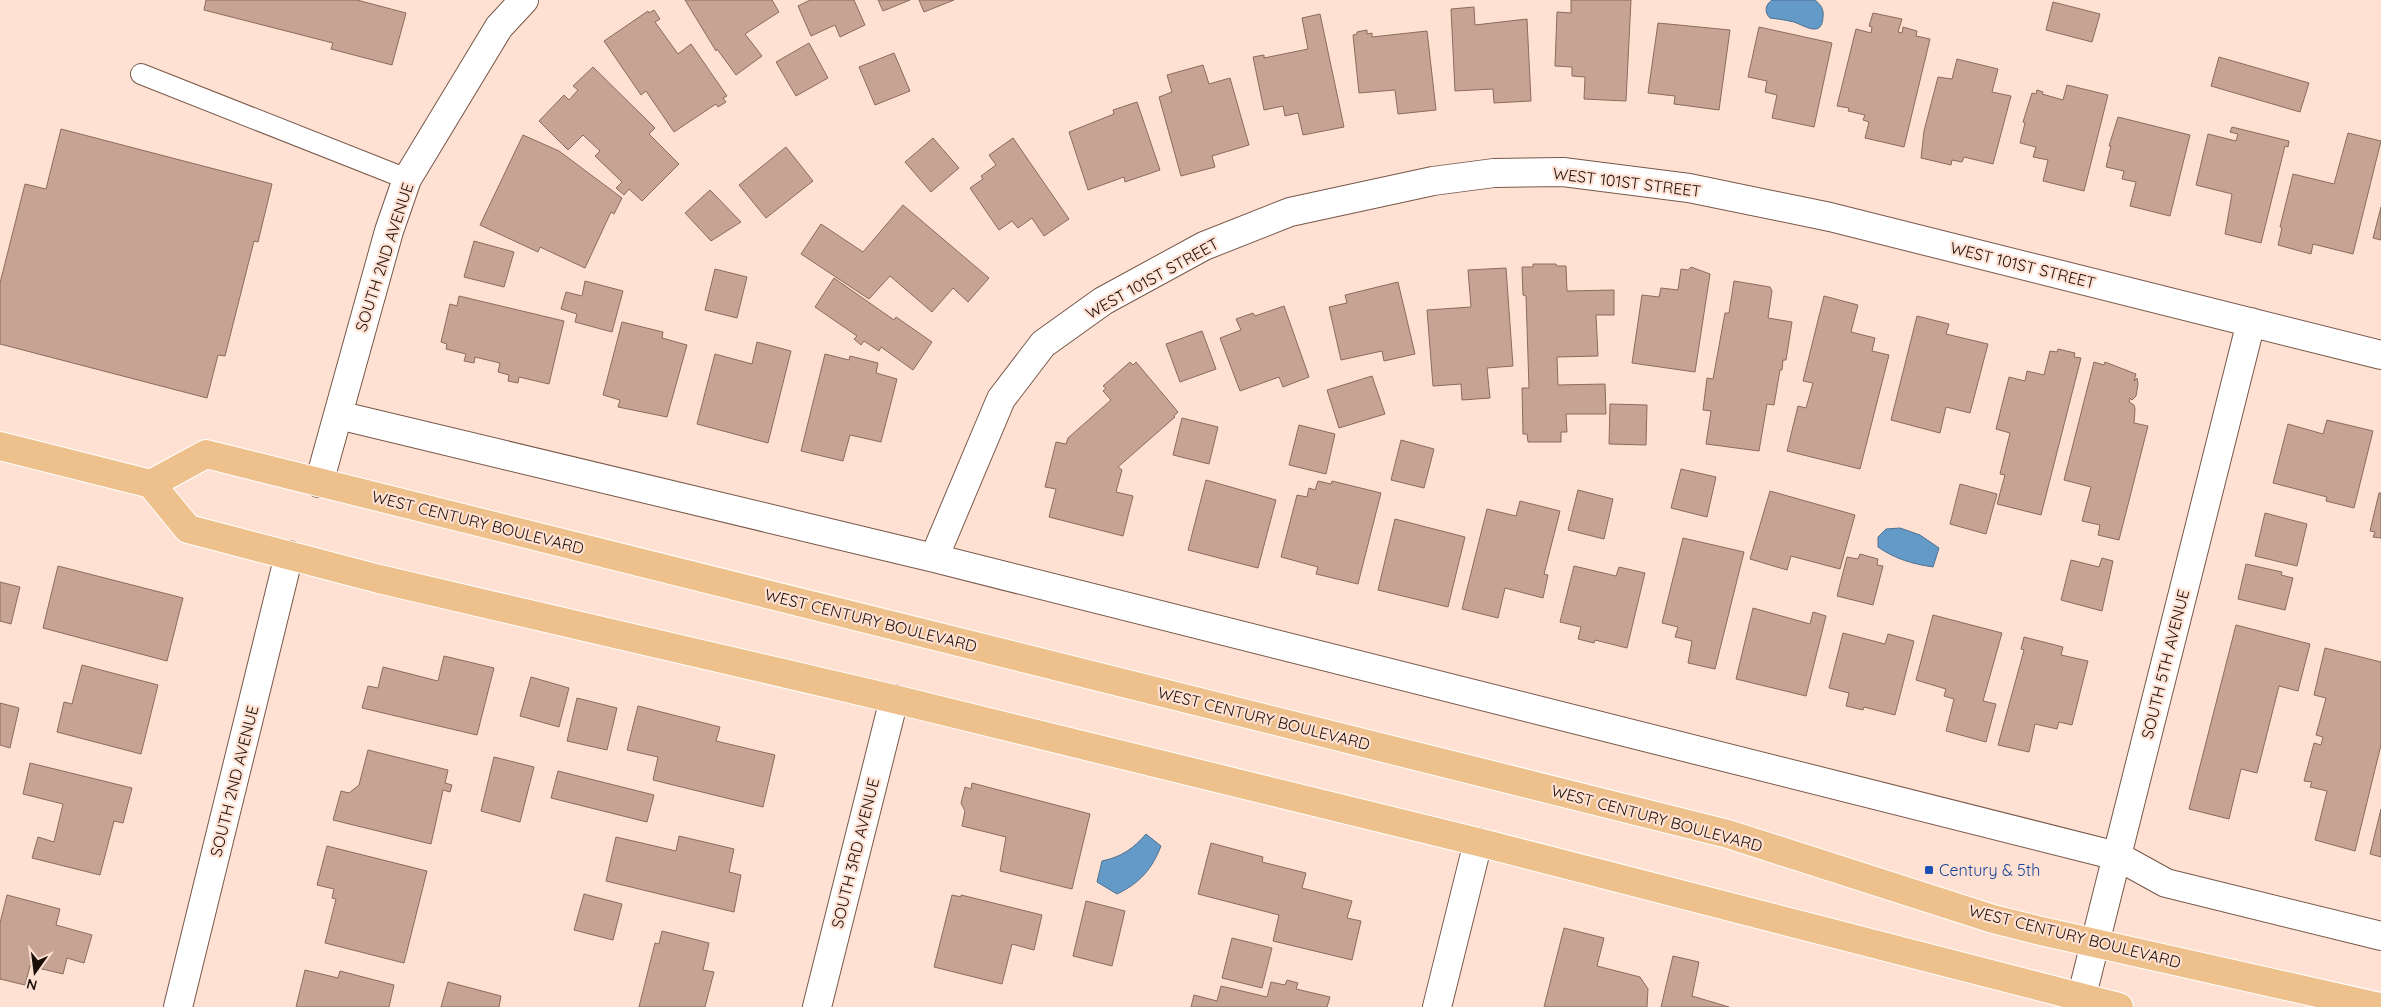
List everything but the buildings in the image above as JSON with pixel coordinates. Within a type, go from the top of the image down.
[{"type":"main road","points":[[0,446],[151,484],[188,529],[379,579],[894,699],[1478,842],[2080,1002],[2119,1007]]},
{"type":"main road","name":"WEST CENTURY BOULEVARD","points":[[151,484],[206,454],[1728,834],[1993,919],[2380,1007]]},
{"type":"street","name":"SOUTH 2ND AVENUE","points":[[319,482],[389,231],[407,180],[499,27],[524,0]]},
{"type":"street","name":"WEST 101ST STREET","points":[[934,558],[1001,399],[1043,344],[1103,301],[1204,246],[1290,212],[1433,181],[1494,173],[1563,172],[1689,188],[1830,217],[2381,355]]},
{"type":"street","name":"SOUTH 5TH AVENUE","points":[[2080,1002],[2251,322]]},
{"type":"street","points":[[338,415],[934,558],[2117,856],[2166,883],[2381,936]]},
{"type":"street","name":"SOUTH 2ND AVENUE","points":[[178,1007],[289,555]]},
{"type":"street","name":"SOUTH 3RD AVENUE","points":[[817,1007],[894,699]]},
{"type":"street","points":[[1438,1007],[1478,842]]},
{"type":"lane","points":[[141,74],[407,180]]},
{"type":"water","points":[[1772,0],[1815,0],[1820,5],[1823,14],[1820,27],[1812,29],[1794,22],[1770,18],[1766,9]]},
{"type":"water","points":[[1900,528],[1920,535],[1939,548],[1933,567],[1904,560],[1878,547],[1878,537],[1886,529]]},
{"type":"water","points":[[1146,834],[1161,846],[1154,862],[1139,880],[1117,894],[1097,882],[1102,861],[1126,852]]},
{"type":"place","name":"Century & 5th","points":[[1929,870]]}]
